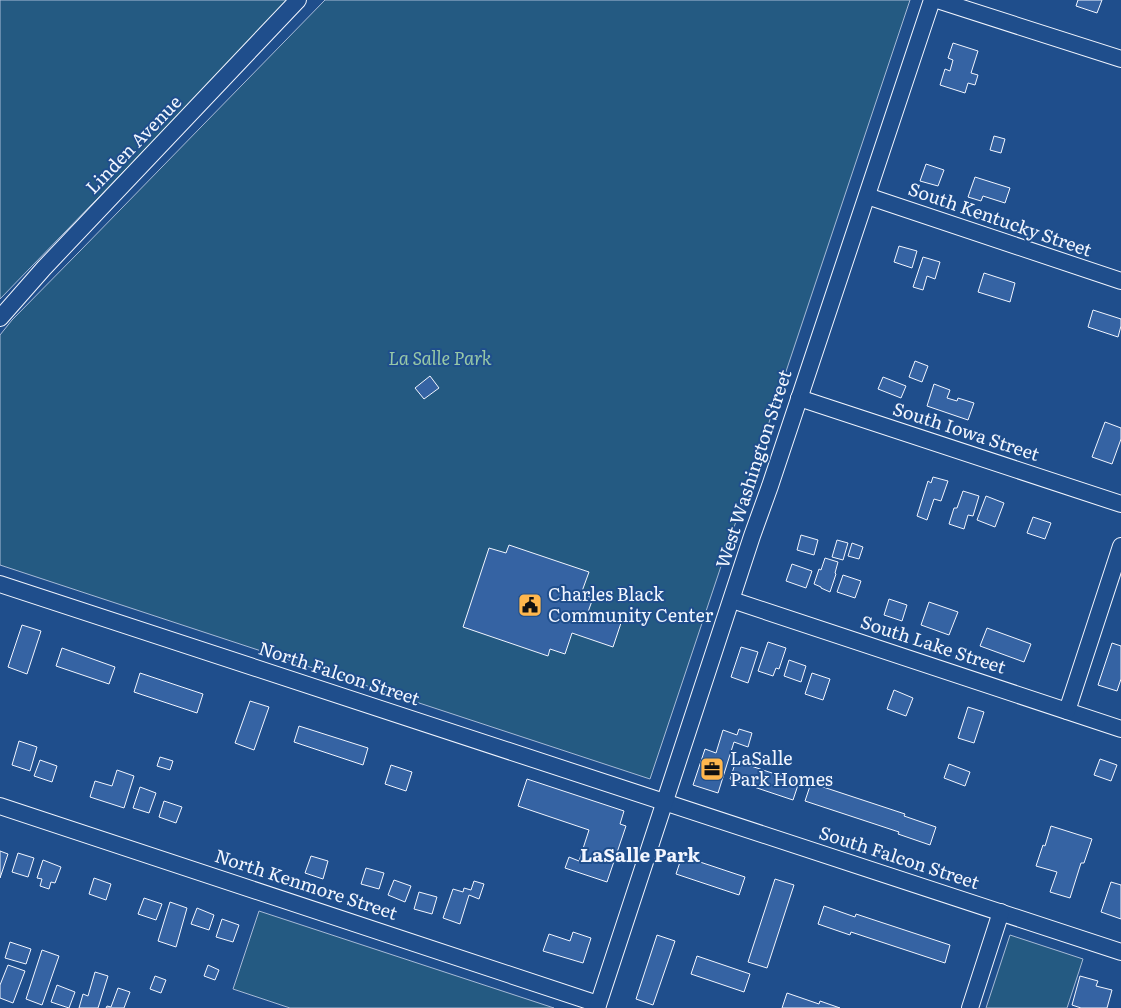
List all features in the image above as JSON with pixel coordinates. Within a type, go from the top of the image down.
[{"type":"street","name":"Linden Avenue","points":[[0,318],[44,268],[298,0]]},
{"type":"street","name":"West Washington Street","points":[[597,1006],[932,0]]},
{"type":"street","points":[[936,0],[1121,58]]},
{"type":"street","name":"South Kentucky Street","points":[[867,196],[1121,281]]},
{"type":"street","name":"South Iowa Street","points":[[799,398],[1121,504]]},
{"type":"street","points":[[1067,711],[1121,546]]},
{"type":"street","name":"North Falcon Street","points":[[0,584],[666,802]]},
{"type":"street","name":"South Lake Street","points":[[732,600],[1121,728]]},
{"type":"street","name":"South Falcon Street","points":[[666,802],[1121,952]]},
{"type":"street","name":"North Kenmore Street","points":[[0,806],[597,1006]]},
{"type":"street","points":[[970,1008],[1001,912]]},
{"type":"green space","points":[[0,0],[290,0],[0,299]]},
{"type":"green space","name":"La Salle Park","points":[[325,0],[910,0],[650,779],[0,565],[0,335],[12,320]]},
{"type":"green space","points":[[259,911],[554,1008],[290,1008],[233,989]]},
{"type":"green space","points":[[1010,935],[1083,959],[1067,1008],[986,1008]]},
{"type":"building","points":[[1078,0],[1102,0],[1097,13],[1076,6]]},
{"type":"building","points":[[953,43],[978,51],[971,73],[978,75],[975,85],[968,83],[965,93],[940,85],[945,69],[950,71],[953,60],[948,58]]},
{"type":"building","points":[[994,136],[1005,139],[1001,153],[990,150]]},
{"type":"building","points":[[926,164],[944,170],[938,186],[920,181]]},
{"type":"building","points":[[975,177],[1010,188],[1005,203],[983,196],[981,201],[968,197]]},
{"type":"building","points":[[899,246],[917,251],[912,268],[894,262]]},
{"type":"building","points":[[923,257],[940,262],[935,279],[927,276],[923,290],[913,287]]},
{"type":"building","points":[[984,273],[1015,283],[1010,302],[978,292]]},
{"type":"building","points":[[1093,310],[1121,319],[1118,337],[1088,327]]},
{"type":"building","points":[[915,361],[928,366],[922,382],[909,377]]},
{"type":"building","points":[[430,376],[439,388],[424,399],[415,388]]},
{"type":"building","points":[[883,377],[906,386],[901,398],[878,389]]},
{"type":"building","points":[[934,384],[950,390],[947,398],[957,401],[958,398],[974,403],[968,420],[927,406]]},
{"type":"building","points":[[1105,422],[1121,428],[1121,439],[1112,464],[1092,457]]},
{"type":"building","points":[[933,477],[948,481],[941,501],[934,499],[927,520],[917,516],[928,481],[931,483]]},
{"type":"building","points":[[963,491],[979,496],[973,516],[968,515],[964,529],[949,524],[954,508],[957,508]]},
{"type":"building","points":[[986,496],[1004,503],[995,527],[977,520]]},
{"type":"building","points":[[1033,517],[1051,523],[1045,539],[1027,533]]},
{"type":"building","points":[[801,535],[818,540],[814,555],[797,550]]},
{"type":"building","points":[[837,540],[848,543],[843,560],[832,557]]},
{"type":"building","points":[[852,543],[863,547],[859,559],[848,556]]},
{"type":"building","name":"Charles Black Community Center","points":[[509,545],[589,572],[581,594],[593,598],[588,612],[621,623],[613,647],[572,633],[565,654],[550,649],[548,656],[463,627],[489,548],[506,553]]},
{"type":"building","points":[[825,558],[838,562],[830,592],[814,584]]},
{"type":"building","points":[[792,564],[812,571],[806,588],[786,581]]},
{"type":"building","points":[[843,575],[861,581],[855,598],[837,592]]},
{"type":"building","points":[[889,599],[907,605],[902,621],[884,615]]},
{"type":"building","points":[[929,602],[958,612],[949,635],[921,625]]},
{"type":"building","points":[[22,625],[41,631],[27,674],[8,667]]},
{"type":"building","points":[[987,628],[1031,644],[1024,662],[980,646]]},
{"type":"building","points":[[768,642],[786,648],[779,669],[776,668],[773,676],[758,671]]},
{"type":"building","points":[[1112,643],[1121,646],[1121,679],[1117,691],[1098,685]]},
{"type":"building","points":[[741,647],[758,652],[748,683],[731,677]]},
{"type":"building","points":[[62,648],[115,667],[109,684],[56,666]]},
{"type":"building","points":[[789,660],[806,666],[801,682],[784,676]]},
{"type":"building","points":[[140,673],[203,694],[197,713],[134,692]]},
{"type":"building","points":[[812,673],[830,679],[823,700],[805,694]]},
{"type":"building","points":[[894,690],[913,698],[906,716],[887,709]]},
{"type":"building","points":[[250,701],[269,707],[254,750],[235,743]]},
{"type":"building","points":[[968,707],[984,712],[974,743],[958,738]]},
{"type":"building","points":[[299,726],[368,748],[363,765],[294,742]]},
{"type":"building","name":"LaSalle Park Homes","points":[[739,729],[752,733],[748,747],[734,742],[718,793],[693,785],[705,749],[716,753],[723,730],[737,735]]},
{"type":"building","points":[[19,741],[37,747],[30,771],[12,765]]},
{"type":"building","points":[[160,757],[173,761],[170,770],[157,766]]},
{"type":"building","points":[[1100,759],[1117,765],[1111,781],[1094,775]]},
{"type":"building","points":[[40,760],[57,766],[52,782],[34,776]]},
{"type":"building","points":[[736,761],[799,782],[793,800],[730,779]]},
{"type":"building","points":[[949,764],[970,772],[965,786],[944,778]]},
{"type":"building","points":[[391,765],[412,772],[406,791],[385,784]]},
{"type":"building","points":[[117,770],[134,776],[124,808],[90,797],[95,781],[112,786]]},
{"type":"building","points":[[527,779],[624,811],[620,824],[626,826],[607,882],[565,868],[569,857],[579,861],[589,830],[518,806]]},
{"type":"building","points":[[811,783],[905,814],[904,816],[936,827],[930,845],[898,834],[899,832],[805,801]]},
{"type":"building","points":[[140,787],[156,793],[149,813],[133,808]]},
{"type":"building","points":[[164,801],[182,807],[176,823],[159,817]]},
{"type":"building","points":[[1051,826],[1092,839],[1084,863],[1081,863],[1070,898],[1050,892],[1057,872],[1036,866]]},
{"type":"building","points":[[0,851],[8,854],[0,878]]},
{"type":"building","points":[[18,853],[34,858],[28,877],[12,872]]},
{"type":"building","points":[[311,856],[328,861],[323,879],[305,873]]},
{"type":"building","points":[[682,856],[745,877],[739,895],[676,874]]},
{"type":"building","points":[[43,860],[61,867],[55,883],[51,882],[49,889],[40,886],[42,879],[37,878]]},
{"type":"building","points":[[366,868],[384,873],[379,889],[361,884]]},
{"type":"building","points":[[94,878],[111,884],[106,900],[89,894]]},
{"type":"building","points":[[775,879],[794,885],[767,968],[748,962]]},
{"type":"building","points":[[394,880],[411,886],[405,902],[388,895]]},
{"type":"building","points":[[474,881],[484,884],[479,899],[469,895],[460,924],[443,918],[453,889],[463,892],[464,888],[471,890]]},
{"type":"building","points":[[1111,882],[1121,885],[1121,919],[1101,912]]},
{"type":"building","points":[[419,892],[437,897],[432,914],[414,909]]},
{"type":"building","points":[[144,898],[162,904],[156,920],[138,914]]},
{"type":"building","points":[[170,902],[187,908],[176,947],[158,941]]},
{"type":"building","points":[[824,906],[855,917],[856,914],[950,945],[945,963],[851,932],[850,935],[818,924]]},
{"type":"building","points":[[197,908],[214,915],[209,930],[191,924]]},
{"type":"building","points":[[222,919],[239,925],[233,942],[216,937]]},
{"type":"building","points":[[573,932],[591,938],[583,963],[543,951],[549,934],[570,941]]},
{"type":"building","points":[[657,935],[675,941],[653,1005],[636,999]]},
{"type":"building","points":[[10,942],[31,949],[26,964],[5,958]]},
{"type":"building","points":[[42,950],[59,956],[42,1005],[26,999]]},
{"type":"building","points":[[697,956],[750,974],[744,992],[691,974]]},
{"type":"building","points":[[8,965],[25,971],[13,1003],[0,998],[0,985]]},
{"type":"building","points":[[208,965],[219,970],[215,980],[204,976]]},
{"type":"building","points":[[95,972],[108,976],[98,1008],[79,1008],[83,994],[88,996]]},
{"type":"building","points":[[155,976],[166,980],[161,993],[150,989]]},
{"type":"building","points":[[1080,976],[1098,981],[1096,986],[1112,990],[1107,1008],[1081,1008],[1072,1005]]},
{"type":"building","points":[[57,985],[75,992],[69,1008],[51,1002]]},
{"type":"building","points":[[118,988],[130,992],[124,1008],[106,1008],[107,1006],[111,1007]]},
{"type":"building","points":[[787,993],[819,1004],[820,1001],[840,1008],[782,1008]]},
{"type":"place","name":"Charles Black Community Center","points":[[530,605]]},
{"type":"place","name":"LaSalle Park Homes","points":[[712,769]]},
{"type":"district","name":"LaSalle Park","points":[[640,855]]}]
